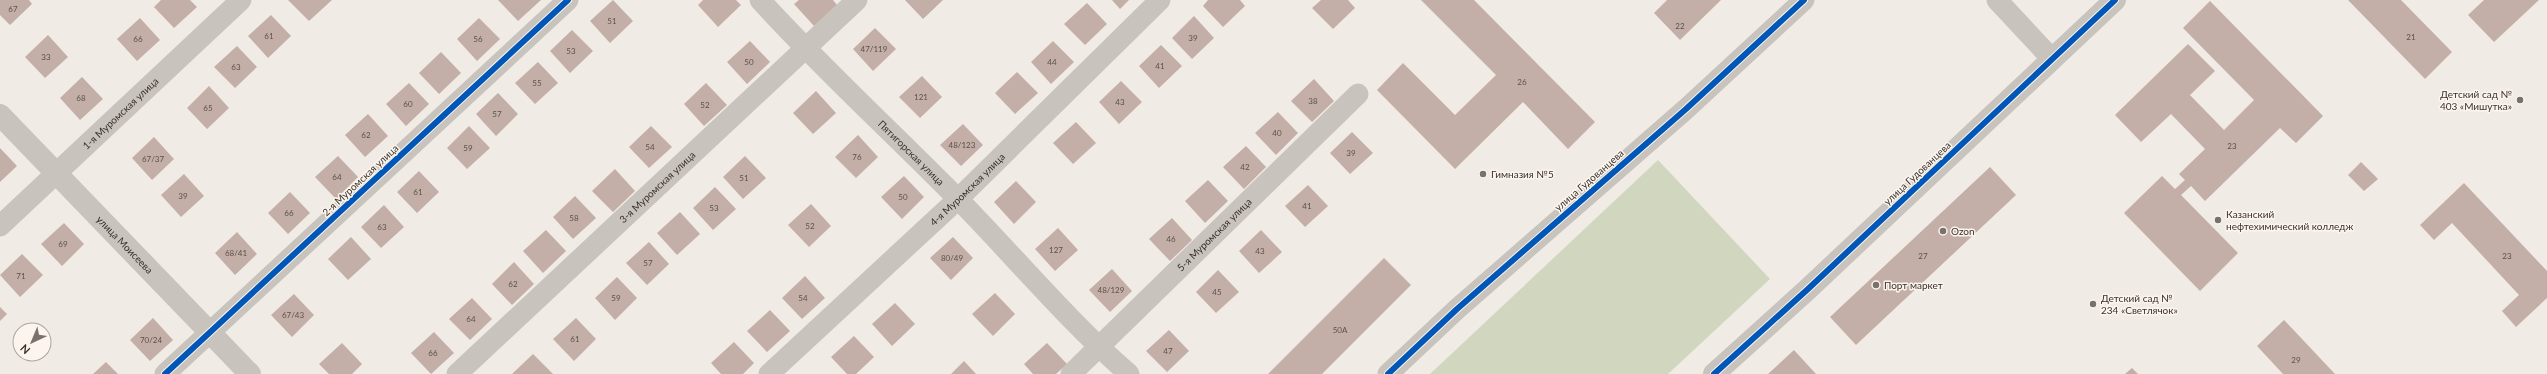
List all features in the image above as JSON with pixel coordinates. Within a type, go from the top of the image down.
[{"type":"street","name":"1-я Муромская улица","points":[[0,226],[241,0]]},
{"type":"street","name":"2-я Муромская улица","points":[[165,374],[568,0]]},
{"type":"street","name":"Пятигорская улица","points":[[760,0],[805,50],[958,199],[1099,348],[1129,374]]},
{"type":"street","name":"3-я Муромская улица","points":[[456,374],[858,0]]},
{"type":"street","name":"4-я Муромская улица","points":[[769,374],[958,199],[1160,0]]},
{"type":"street","name":"улица Гудованцева","points":[[1388,374],[1457,309],[1686,109],[1804,0]]},
{"type":"street","points":[[1997,0],[2052,59]]},
{"type":"street","name":"улица Гудованцева","points":[[1714,374],[2114,0]]},
{"type":"street","name":"5-я Муромская улица","points":[[1071,374],[1358,94]]},
{"type":"street","name":"улица Моисеева","points":[[0,115],[250,374]]},
{"type":"green space","points":[[1658,160],[1770,279],[1668,374],[1430,374]]},
{"type":"building","points":[[0,0],[29,0],[32,4],[10,25],[0,15]]},
{"type":"building","points":[[161,0],[190,0],[197,7],[174,28],[154,7]]},
{"type":"building","points":[[288,0],[332,0],[309,21]]},
{"type":"building","points":[[498,0],[541,0],[518,21]]},
{"type":"building","points":[[613,0],[633,21],[610,43],[590,21]]},
{"type":"building","points":[[703,0],[736,0],[741,5],[718,27],[698,5]]},
{"type":"building","points":[[799,0],[833,0],[837,5],[814,26],[794,4]]},
{"type":"building","points":[[905,0],[943,0],[923,19]]},
{"type":"building","points":[[1112,0],[1129,0],[1120,9]]},
{"type":"building","points":[[1208,0],[1240,0],[1245,6],[1223,27],[1203,6]]},
{"type":"building","points":[[1321,0],[1348,0],[1355,8],[1333,29],[1312,8]]},
{"type":"building","points":[[1421,0],[1474,0],[1595,122],[1568,149],[1523,102],[1455,169],[1377,90],[1403,63],[1455,115],[1496,75]]},
{"type":"building","points":[[1667,0],[1721,0],[1680,40],[1654,13]]},
{"type":"building","points":[[2348,0],[2401,0],[2452,52],[2425,79]]},
{"type":"building","points":[[2484,0],[2539,0],[2494,42],[2468,15]]},
{"type":"building","points":[[2210,1],[2323,116],[2296,143],[2280,128],[2205,201],[2191,186],[2181,195],[2238,253],[2200,291],[2124,213],[2162,176],[2175,189],[2185,180],[2179,174],[2205,149],[2171,114],[2141,142],[2115,115],[2188,44],[2215,71],[2190,95],[2224,130],[2254,100],[2183,28]]},
{"type":"building","points":[[1087,3],[1107,24],[1085,45],[1064,24]]},
{"type":"building","points":[[271,15],[291,36],[268,58],[248,36]]},
{"type":"building","points":[[1194,16],[1214,38],[1192,59],[1172,38]]},
{"type":"building","points":[[140,18],[160,40],[137,61],[117,39]]},
{"type":"building","points":[[479,18],[500,39],[477,61],[457,39]]},
{"type":"building","points":[[875,28],[896,49],[873,71],[853,49]]},
{"type":"building","points":[[572,30],[593,51],[570,73],[550,51]]},
{"type":"building","points":[[48,35],[68,57],[45,78],[25,57]]},
{"type":"building","points":[[750,41],[770,62],[747,84],[727,62]]},
{"type":"building","points":[[1053,41],[1074,62],[1051,84],[1031,62]]},
{"type":"building","points":[[1161,45],[1182,66],[1159,88],[1139,66]]},
{"type":"building","points":[[237,46],[257,67],[235,88],[214,67]]},
{"type":"building","points":[[441,52],[461,73],[439,94],[419,73]]},
{"type":"building","points":[[538,62],[558,83],[535,104],[515,83]]},
{"type":"building","points":[[1017,72],[1038,93],[1015,114],[995,93]]},
{"type":"building","points":[[922,76],[942,97],[920,118],[899,97]]},
{"type":"building","points":[[82,77],[103,99],[80,120],[60,98]]},
{"type":"building","points":[[1314,79],[1334,101],[1312,122],[1291,101]]},
{"type":"building","points":[[1121,81],[1142,102],[1119,124],[1099,102]]},
{"type":"building","points":[[409,83],[429,104],[406,126],[386,104]]},
{"type":"building","points":[[706,83],[727,105],[704,126],[684,104]]},
{"type":"building","points":[[209,86],[229,108],[207,129],[187,108]]},
{"type":"building","points":[[816,91],[836,113],[813,134],[793,113]]},
{"type":"building","points":[[498,93],[518,114],[496,136],[476,114]]},
{"type":"building","points":[[1278,112],[1298,133],[1276,155],[1255,133]]},
{"type":"building","points":[[368,114],[388,136],[365,157],[345,135]]},
{"type":"building","points":[[1076,122],[1096,143],[1073,164],[1053,143]]},
{"type":"building","points":[[963,124],[983,145],[961,166],[940,145]]},
{"type":"building","points":[[469,126],[490,148],[467,169],[447,148]]},
{"type":"building","points":[[651,126],[672,147],[649,168],[629,147]]},
{"type":"building","points":[[1352,132],[1373,153],[1350,174],[1330,153]]},
{"type":"building","points":[[858,135],[878,157],[856,178],[835,157]]},
{"type":"building","points":[[154,137],[174,159],[152,180],[132,158]]},
{"type":"building","points":[[1246,146],[1266,167],[1244,189],[1223,167]]},
{"type":"building","points":[[0,148],[17,166],[0,182]]},
{"type":"building","points":[[338,156],[358,177],[336,199],[315,177]]},
{"type":"building","points":[[745,156],[766,178],[743,199],[723,177]]},
{"type":"building","points":[[2361,162],[2378,179],[2364,191],[2348,175]]},
{"type":"building","points":[[1990,167],[2016,195],[1856,345],[1830,317]]},
{"type":"building","points":[[615,169],[635,191],[613,212],[592,191]]},
{"type":"building","points":[[419,171],[439,192],[417,213],[397,192]]},
{"type":"building","points":[[184,174],[204,196],[181,217],[161,195]]},
{"type":"building","points":[[904,176],[924,197],[902,219],[881,197]]},
{"type":"building","points":[[1208,180],[1228,201],[1205,223],[1185,201]]},
{"type":"building","points":[[1016,181],[1036,202],[1014,224],[994,202]]},
{"type":"building","points":[[2464,183],[2547,271],[2547,298],[2516,327],[2502,311],[2519,295],[2452,223],[2434,240],[2420,225]]},
{"type":"building","points":[[1308,185],[1328,206],[1305,227],[1285,206]]},
{"type":"building","points":[[715,187],[736,209],[713,230],[693,208]]},
{"type":"building","points":[[290,192],[310,213],[288,234],[268,213]]},
{"type":"building","points":[[575,196],[596,218],[573,239],[553,217]]},
{"type":"building","points":[[811,204],[831,226],[809,247],[788,225]]},
{"type":"building","points":[[384,205],[404,227],[381,248],[361,227]]},
{"type":"building","points":[[680,212],[700,234],[677,255],[657,233]]},
{"type":"building","points":[[1172,218],[1192,240],[1170,261],[1149,239]]},
{"type":"building","points":[[64,223],[84,244],[62,266],[41,244]]},
{"type":"building","points":[[1058,228],[1078,250],[1055,271],[1035,249]]},
{"type":"building","points":[[546,230],[566,251],[543,273],[523,251]]},
{"type":"building","points":[[1261,230],[1282,252],[1259,273],[1239,251]]},
{"type":"building","points":[[237,232],[257,254],[235,275],[215,253]]},
{"type":"building","points":[[351,237],[371,259],[348,280],[328,259]]},
{"type":"building","points":[[953,237],[973,258],[951,280],[930,258]]},
{"type":"building","points":[[649,242],[669,264],[647,285],[626,263]]},
{"type":"building","points":[[22,254],[43,275],[20,297],[0,275]]},
{"type":"building","points":[[1384,258],[1411,285],[1322,374],[1268,374]]},
{"type":"building","points":[[514,262],[534,284],[512,305],[492,284]]},
{"type":"building","points":[[1112,269],[1132,291],[1110,312],[1089,290]]},
{"type":"building","points":[[1218,270],[1239,292],[1216,313],[1196,292]]},
{"type":"building","points":[[805,276],[825,298],[802,319],[782,298]]},
{"type":"building","points":[[617,277],[637,298],[615,320],[595,298]]},
{"type":"building","points":[[995,293],[1015,314],[993,336],[972,314]]},
{"type":"building","points":[[294,294],[314,315],[292,337],[271,315]]},
{"type":"building","points":[[472,298],[492,319],[470,340],[449,319]]},
{"type":"building","points":[[895,303],[915,324],[892,346],[872,324]]},
{"type":"building","points":[[0,307],[7,314],[0,321]]},
{"type":"building","points":[[770,310],[790,331],[767,352],[747,331]]},
{"type":"building","points":[[153,318],[173,340],[150,361],[130,340]]},
{"type":"building","points":[[576,318],[596,339],[574,361],[553,339]]},
{"type":"building","points":[[2284,320],[2335,374],[2283,374],[2257,346]]},
{"type":"building","points":[[1169,330],[1189,351],[1167,372],[1146,351]]},
{"type":"building","points":[[434,332],[454,353],[431,374],[411,353]]},
{"type":"building","points":[[854,336],[874,357],[856,374],[847,374],[831,357]]},
{"type":"building","points":[[734,342],[754,363],[743,374],[721,374],[711,363]]},
{"type":"building","points":[[342,343],[362,364],[352,374],[329,374],[319,364]]},
{"type":"building","points":[[1047,343],[1067,364],[1056,374],[1033,374],[1024,364]]},
{"type":"building","points":[[1794,350],[1816,374],[1768,374]]},
{"type":"building","points":[[533,354],[553,374],[512,374]]},
{"type":"building","points":[[964,361],[976,374],[951,374]]},
{"type":"building","points":[[106,362],[118,374],[93,374]]},
{"type":"building","points":[[2132,368],[2138,374],[2125,374]]},
{"type":"cycle path","points":[[165,374],[568,0]]},
{"type":"cycle path","points":[[1388,374],[1457,309],[1686,109],[1804,0]]},
{"type":"cycle path","points":[[1714,374],[1808,289],[2115,0]]},
{"type":"place","name":"Детский сад № 403 «Мишутка»","points":[[2520,100]]},
{"type":"place","name":"Гимназия №5","points":[[1483,174]]},
{"type":"place","name":"Казанский нефтехимический колледж","points":[[2218,220]]},
{"type":"place","name":"Ozon","points":[[1943,231]]},
{"type":"place","name":"Порт маркет","points":[[1876,285]]},
{"type":"place","name":"Детский сад № 234 «Светлячок»","points":[[2093,304]]}]
